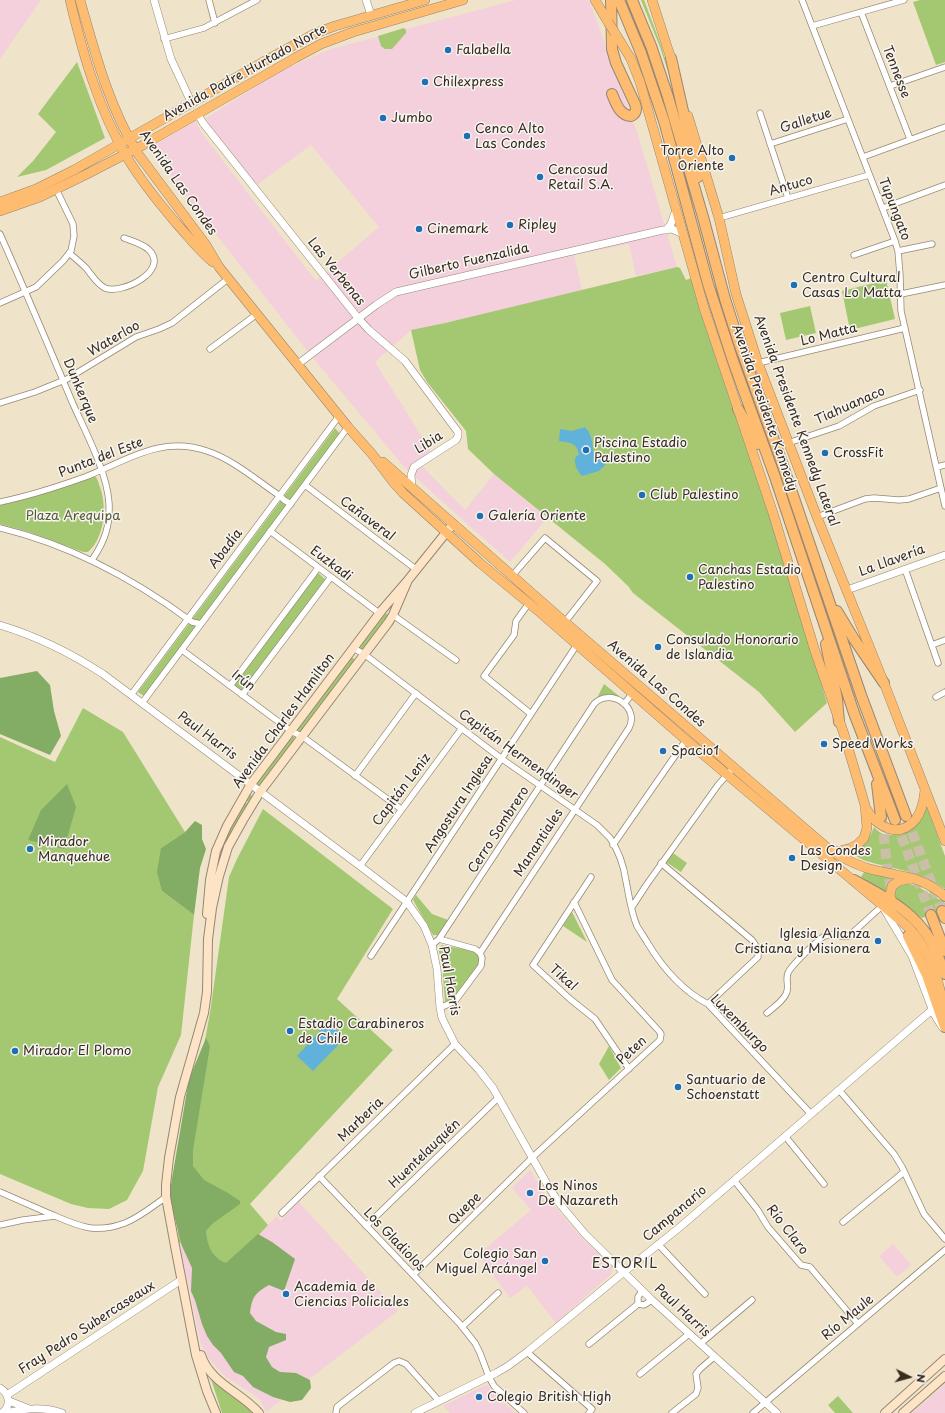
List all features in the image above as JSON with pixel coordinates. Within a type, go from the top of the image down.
[{"type":"highway","points":[[611,0],[612,49],[616,64],[634,100],[636,107],[635,113],[631,116],[623,114],[618,108],[612,94]]},
{"type":"highway","name":"Avenida Presidente Kennedy","points":[[619,0],[641,53],[664,121],[708,284],[738,376],[775,477],[854,713],[895,820]]},
{"type":"highway","name":"Avenida Presidente Kennedy","points":[[632,0],[659,69],[704,217],[725,299],[739,343],[861,695],[906,816]]},
{"type":"highway","points":[[671,58],[695,165],[704,217]]},
{"type":"highway","points":[[738,409],[775,477]]},
{"type":"highway","points":[[827,596],[884,683]]},
{"type":"highway","points":[[823,622],[828,658],[837,699],[839,722]]},
{"type":"highway","points":[[872,758],[881,817]]},
{"type":"highway","points":[[854,880],[891,901],[910,914],[924,930],[936,950],[945,974]]},
{"type":"highway","points":[[931,915],[945,952]]},
{"type":"highway","points":[[908,936],[927,975],[945,1026]]},
{"type":"main road","name":"Avenida Las Condes","points":[[70,0],[89,69],[105,112],[125,154],[167,213],[200,251],[219,267]]},
{"type":"main road","name":"Avenida Las Condes","points":[[80,0],[96,58],[110,96],[135,149],[206,245],[219,267],[398,487],[480,563],[529,604],[580,641],[734,767],[831,851],[862,866],[914,878],[928,884],[945,896]]},
{"type":"main road","name":"Avenida Padre Hurtado Norte","points":[[0,202],[24,194],[48,183],[192,104],[270,58],[325,29],[423,0]]},
{"type":"main road","name":"Avenida Padre Hurtado Norte","points":[[0,211],[24,204],[135,149],[305,52],[342,35],[463,0]]},
{"type":"main road","points":[[595,0],[631,60],[640,82],[707,315],[773,513],[864,805],[867,828],[864,838],[851,848],[831,851]]},
{"type":"main road","name":"Avenida Presidente Kennedy Lateral","points":[[652,0],[719,218],[736,294],[758,363],[817,517],[925,789],[942,822],[945,841]]},
{"type":"main road","points":[[266,74],[266,67],[270,58]]},
{"type":"main road","name":"Avenida Las Condes","points":[[372,454],[565,622],[580,641],[632,694],[854,880],[882,906],[903,922],[918,938],[928,955],[940,991],[945,1015]]},
{"type":"main road","name":"Avenida Charles Hamilton","points":[[216,1413],[207,1391],[196,1355],[166,1196],[169,1158],[180,1097],[199,1035],[205,1008],[207,992],[207,904],[213,862],[226,826],[251,784],[380,611],[408,580],[454,524]]},
{"type":"main road","name":"Avenida Charles Hamilton","points":[[208,939],[212,908],[219,876],[228,847],[243,820],[260,792],[303,737],[393,615],[408,580]]},
{"type":"main road","points":[[380,611],[388,610],[393,615]]},
{"type":"main road","points":[[864,805],[872,818],[882,827],[889,829],[902,828],[912,823],[918,815],[922,805],[925,789]]},
{"type":"main road","points":[[903,922],[894,908],[891,901],[890,892],[892,886],[900,881],[914,878]]},
{"type":"main road","name":"Avenida Charles Hamilton","points":[[189,1316],[204,1363],[211,1373],[259,1413]]},
{"type":"main road","points":[[885,1413],[945,1359]]},
{"type":"main road","points":[[903,1413],[945,1376]]},
{"type":"street","points":[[154,0],[164,39],[175,69],[192,104]]},
{"type":"street","points":[[209,0],[215,23]]},
{"type":"street","points":[[164,39],[198,30],[215,23],[257,0]]},
{"type":"street","points":[[366,0],[371,15]]},
{"type":"street","name":"Tupungato","points":[[802,0],[883,208],[898,251],[901,311],[945,506]]},
{"type":"street","points":[[812,26],[904,0]]},
{"type":"street","name":"Tennesse","points":[[861,12],[910,139]]},
{"type":"street","points":[[890,86],[945,67]]},
{"type":"street","name":"Las Verbenas","points":[[197,113],[203,124],[358,318],[400,355],[410,367],[457,430],[458,436],[456,440]]},
{"type":"street","points":[[760,113],[788,198]]},
{"type":"street","name":"Galletue","points":[[770,144],[848,119]]},
{"type":"street","points":[[863,157],[945,127]]},
{"type":"street","name":"Antuco","points":[[719,218],[869,175]]},
{"type":"street","points":[[883,208],[945,185]]},
{"type":"street","points":[[0,302],[25,292],[41,283],[69,253],[74,242],[73,224],[56,189]]},
{"type":"street","points":[[666,230],[671,224],[676,210]]},
{"type":"street","name":"Gilberto Fuenzalida","points":[[298,364],[390,295],[405,289],[666,230],[672,229],[683,234]]},
{"type":"street","name":"Dunkerque","points":[[0,234],[101,470],[108,497],[109,519],[104,541],[92,560]]},
{"type":"street","points":[[69,253],[81,263],[102,287],[111,290],[123,288],[148,275],[152,270],[154,263],[154,257],[148,249],[124,238]]},
{"type":"street","points":[[854,256],[895,241]]},
{"type":"street","points":[[898,251],[932,244]]},
{"type":"street","name":"Waterloo","points":[[0,403],[63,381],[136,337],[160,329],[172,323],[228,278]]},
{"type":"street","points":[[901,294],[945,285]]},
{"type":"street","points":[[210,349],[258,314]]},
{"type":"street","name":"Lo Matta","points":[[758,363],[905,328]]},
{"type":"street","name":"Tiahuanaco","points":[[788,443],[840,426],[874,406],[920,390]]},
{"type":"street","name":"Abadía","points":[[131,695],[339,416]]},
{"type":"street","name":"Abadía","points":[[142,703],[348,427]]},
{"type":"street","name":"Libia","points":[[412,488],[410,475],[414,467],[456,440]]},
{"type":"street","name":"Punta del Este","points":[[0,502],[49,489],[101,470],[125,458],[147,451],[166,447],[191,447],[207,451],[226,459],[291,504]]},
{"type":"street","points":[[937,467],[945,465]]},
{"type":"street","name":"Cañaveral","points":[[304,485],[416,570]]},
{"type":"street","points":[[817,517],[865,499],[874,498],[899,500],[941,488]]},
{"type":"street","points":[[0,528],[44,540],[92,560],[145,589],[188,619],[195,623],[201,624]]},
{"type":"street","name":"Euzkadi","points":[[270,531],[318,568],[380,611]]},
{"type":"street","points":[[512,576],[545,538],[597,581],[565,622]]},
{"type":"street","name":"La Llavería","points":[[847,590],[945,554]]},
{"type":"street","points":[[230,686],[318,568]]},
{"type":"street","points":[[905,569],[938,663]]},
{"type":"street","points":[[242,695],[331,577]]},
{"type":"street","points":[[529,604],[516,621],[514,635],[484,676],[532,714]]},
{"type":"street","points":[[393,615],[456,660]]},
{"type":"street","name":"Paul Harris","points":[[0,625],[40,640],[75,657],[103,674],[407,902],[421,922],[432,944],[437,969],[440,1008],[446,1027],[455,1044],[486,1078],[555,1197],[585,1234],[642,1291],[777,1413]]},
{"type":"street","points":[[932,644],[945,640]]},
{"type":"street","name":"Angostura Inglesa","points":[[370,956],[580,641]]},
{"type":"street","name":"Capitán Hermendinger","points":[[353,648],[364,654],[502,759],[597,825],[610,838],[621,862],[632,907]]},
{"type":"street","name":"Irún","points":[[182,650],[291,731],[303,737],[402,809]]},
{"type":"street","points":[[936,697],[945,692]]},
{"type":"street","points":[[355,776],[416,694]]},
{"type":"street","points":[[624,704],[632,694]]},
{"type":"street","name":"Cerro Sombrero","points":[[432,944],[439,939],[597,701],[603,697],[610,697],[624,704]]},
{"type":"street","name":"Manantiales","points":[[440,1008],[455,1001],[481,966],[482,958],[480,953],[631,726],[631,711],[624,704]]},
{"type":"street","name":"Capitán Leniz","points":[[360,866],[462,728]]},
{"type":"street","points":[[613,845],[686,740]]},
{"type":"street","points":[[632,907],[726,774],[734,767]]},
{"type":"street","points":[[662,863],[752,940],[758,949],[758,957],[708,1004]]},
{"type":"street","name":"Tikal","points":[[591,877],[534,965],[570,999],[595,1019],[629,1069]]},
{"type":"street","name":"Peten","points":[[532,1158],[659,1042],[661,1034],[612,980],[574,902]]},
{"type":"street","points":[[767,1013],[786,994],[788,990],[787,976],[791,968],[821,938],[830,934],[844,937],[849,936],[882,906]]},
{"type":"street","name":"Avenida Las Condes","points":[[882,906],[912,956],[939,1023],[945,1031]]},
{"type":"street","name":"Luxemburgo","points":[[632,907],[637,926],[653,952],[673,978],[696,998],[708,1004],[811,1114]]},
{"type":"street","points":[[439,939],[475,949],[480,953]]},
{"type":"street","name":"Campanario","points":[[415,1413],[489,1377],[508,1366],[527,1352],[680,1227],[933,1009]]},
{"type":"street","name":"Marberia","points":[[282,1213],[455,1044]]},
{"type":"street","points":[[839,1090],[894,1154],[924,1214],[945,1239]]},
{"type":"street","name":"Huentelauquén","points":[[366,1226],[498,1098]]},
{"type":"street","points":[[786,1136],[824,1184]]},
{"type":"street","name":"Quepe","points":[[413,1275],[532,1158]]},
{"type":"street","points":[[843,1222],[904,1172]]},
{"type":"street","name":"Los Gladiolos","points":[[319,1176],[462,1327],[475,1343],[494,1386],[524,1413]]},
{"type":"street","name":"Río Claro","points":[[734,1180],[757,1209],[768,1227],[797,1261],[802,1266],[810,1267],[858,1324]]},
{"type":"street","points":[[0,1192],[78,1226],[94,1228],[110,1227],[132,1219],[166,1196]]},
{"type":"street","points":[[0,1225],[23,1220],[55,1216]]},
{"type":"street","points":[[658,1244],[705,1294]]},
{"type":"street","name":"Río Maule","points":[[753,1413],[764,1402],[945,1250]]},
{"type":"street","name":"Fray Pedro Subercaseaux","points":[[8,1398],[181,1280]]},
{"type":"street","points":[[638,1304],[638,1297],[642,1291]]},
{"type":"street","points":[[462,1327],[498,1293]]},
{"type":"street","points":[[590,1344],[638,1304],[644,1305],[652,1300]]},
{"type":"street","points":[[700,1344],[752,1300]]},
{"type":"street","points":[[640,1374],[689,1334]]},
{"type":"street","points":[[527,1352],[590,1411]]},
{"type":"street","points":[[672,1413],[696,1394],[698,1388],[696,1374],[714,1357]]},
{"type":"street","points":[[336,1413],[337,1407],[397,1361],[406,1364],[440,1401]]},
{"type":"street","points":[[0,1388],[8,1398],[28,1408]]},
{"type":"street","points":[[3,1413],[7,1408],[8,1398]]},
{"type":"street","points":[[3,1413],[28,1408],[47,1409],[62,1413]]},
{"type":"shaded area","points":[[0,0],[41,0],[0,59]]},
{"type":"shaded area","points":[[516,0],[589,0],[638,135],[677,267],[636,276],[629,244],[574,255],[582,290],[411,330],[375,362],[434,456],[422,466],[465,510],[494,474],[547,518],[510,562],[406,469],[313,358],[149,149],[195,121],[203,135],[316,281],[379,227],[311,145],[257,185],[212,131],[206,118],[281,71],[331,49]]},
{"type":"shaded area","name":"Colegio San Miguel Arcángel","points":[[530,1170],[547,1198],[584,1240],[613,1266],[611,1274],[556,1323],[527,1286],[510,1298],[478,1255],[531,1210],[512,1188]]},
{"type":"shaded area","name":"Academia de Ciencias Policiales","points":[[299,1202],[398,1311],[266,1412],[260,1399],[226,1377],[211,1361],[201,1344],[179,1242],[220,1277],[277,1216],[280,1221]]},
{"type":"shaded area","points":[[893,1244],[911,1265],[897,1277],[879,1256]]},
{"type":"shaded area","name":"Colegio British High","points":[[487,1384],[490,1389],[515,1413],[450,1413],[443,1406]]},
{"type":"shaded area","points":[[945,1384],[945,1413],[912,1413]]},
{"type":"green space","points":[[641,0],[644,0],[661,45],[681,111],[660,47]]},
{"type":"green space","points":[[920,0],[945,0],[945,62],[936,65],[913,2]]},
{"type":"green space","points":[[404,28],[406,33],[392,49],[385,49],[381,46],[378,36]]},
{"type":"green space","points":[[77,62],[105,138],[46,170],[17,177],[33,161],[56,132],[38,114]]},
{"type":"green space","name":"Club Palestino","points":[[677,267],[680,268],[686,280],[694,277],[771,516],[827,703],[795,732],[759,692],[633,593],[628,586],[605,564],[494,474],[468,449],[466,431],[427,382],[420,370],[411,330]]},
{"type":"green space","points":[[886,280],[895,319],[850,330],[842,291]]},
{"type":"green space","points":[[810,306],[816,333],[786,340],[780,313]]},
{"type":"green space","points":[[335,428],[340,434],[144,696],[138,692]]},
{"type":"green space","name":"Plaza Arequipa","points":[[94,476],[98,480],[104,512],[98,538],[94,546],[88,552],[83,552],[29,532],[0,524],[0,503]]},
{"type":"green space","points":[[317,572],[326,580],[243,692],[233,685]]},
{"type":"green space","points":[[383,612],[389,615],[361,651],[357,647]]},
{"type":"green space","points":[[350,655],[355,660],[300,732],[296,728]]},
{"type":"green space","points":[[37,671],[50,685],[54,711],[61,736],[50,755],[0,734],[0,678]]},
{"type":"green space","points":[[604,684],[619,696],[607,695],[597,698]]},
{"type":"green space","points":[[83,708],[123,732],[185,832],[161,848],[162,891],[194,915],[181,1035],[158,1087],[143,1171],[127,1200],[109,1209],[88,1208],[71,1204],[0,1174],[0,737],[55,762]]},
{"type":"green space","points":[[290,734],[296,739],[259,790],[253,785]]},
{"type":"green space","points":[[67,784],[76,807],[64,849],[28,840],[41,810]]},
{"type":"green space","points":[[250,795],[253,796],[237,821],[223,848],[230,828],[245,803],[247,803],[248,801],[246,801]]},
{"type":"green space","points":[[927,807],[945,856],[945,889],[916,874],[866,861],[849,853],[865,843],[874,827],[881,833],[888,835],[902,833],[919,819]]},
{"type":"green space","name":"Estadio Carabineros de Chile","points":[[263,809],[393,909],[337,999],[393,1050],[250,1204],[268,1225],[220,1277],[179,1242],[175,1202],[210,1013],[229,877]]},
{"type":"green space","points":[[195,821],[202,825],[202,839],[206,849],[200,868],[194,915],[162,891],[157,872],[161,848],[185,832]]},
{"type":"green space","points":[[673,853],[687,863],[681,872],[666,862]]},
{"type":"green space","points":[[864,872],[917,886],[945,903],[945,909],[922,918],[861,877]]},
{"type":"green space","points":[[416,895],[432,914],[448,920],[438,935],[433,935],[413,900]]},
{"type":"green space","points":[[572,912],[587,942],[563,926]]},
{"type":"green space","points":[[442,945],[474,951],[479,957],[479,965],[450,1002],[445,1002],[442,963],[438,948]]},
{"type":"green space","points":[[206,1038],[210,1046],[193,1150],[193,1166],[204,1180],[240,1201],[240,1204],[212,1224],[206,1231],[209,1246],[217,1258],[226,1263],[258,1234],[272,1242],[295,1259],[284,1291],[269,1285],[264,1288],[257,1293],[253,1299],[250,1313],[256,1321],[276,1332],[286,1334],[286,1340],[269,1347],[266,1357],[272,1367],[280,1372],[296,1373],[310,1380],[311,1388],[302,1400],[290,1402],[273,1397],[253,1387],[243,1376],[234,1372],[207,1336],[191,1291],[192,1268],[182,1246],[169,1196],[189,1079]]},
{"type":"green space","points":[[609,1046],[621,1068],[609,1080],[599,1064]]},
{"type":"green space","points":[[211,1379],[249,1408],[253,1413],[222,1413]]},
{"type":"green space","points":[[838,1396],[853,1413],[835,1413],[828,1405]]},
{"type":"water","name":"Piscina Estadio Palestino","points":[[585,427],[591,438],[593,452],[603,457],[606,464],[599,471],[582,476],[575,464],[576,456],[579,455],[577,448],[575,445],[559,441],[560,429],[572,431]]},
{"type":"water","points":[[328,1022],[345,1038],[313,1071],[297,1056]]},
{"type":"tunnel","points":[[907,818],[942,911]]},
{"type":"tunnel","points":[[882,819],[887,866],[892,894]]},
{"type":"tunnel","points":[[896,822],[931,915]]},
{"type":"place","name":"Falabella","points":[[448,50]]},
{"type":"place","name":"Chilexpress","points":[[425,82]]},
{"type":"place","name":"Jumbo","points":[[383,118]]},
{"type":"place","name":"Cenco Alto Las Condes","points":[[467,136]]},
{"type":"place","name":"Torre Alto Oriente","points":[[732,158]]},
{"type":"place","name":"Cencosud Retail S.A.","points":[[540,177]]},
{"type":"place","name":"Ripley","points":[[510,225]]},
{"type":"place","name":"Cinemark","points":[[419,229]]},
{"type":"place","name":"Centro Cultural Casas Lo Matta","points":[[794,285]]},
{"type":"place","name":"Piscina Estadio Palestino","points":[[586,450]]},
{"type":"place","name":"CrossFit","points":[[825,453]]},
{"type":"place","name":"Club Palestino","points":[[642,495]]},
{"type":"place","name":"Galería Oriente","points":[[480,516]]},
{"type":"place","name":"Canchas Estadio Palestino","points":[[690,577]]},
{"type":"place","name":"Consulado Honorario de Islandia","points":[[658,647]]},
{"type":"place","name":"Speed Works","points":[[824,744]]},
{"type":"place","name":"Spacio1","points":[[663,751]]},
{"type":"place","name":"Mirador Manquehue","points":[[30,849]]},
{"type":"place","name":"Las Condes Design","points":[[792,858]]},
{"type":"place","name":"Iglesia Alianza Cristiana y Misionera","points":[[878,941]]},
{"type":"place","name":"Estadio Carabineros de Chile","points":[[290,1031]]},
{"type":"place","name":"Mirador El Plomo","points":[[15,1051]]},
{"type":"place","name":"Santuario de Schoenstatt","points":[[678,1087]]},
{"type":"place","name":"Los Ninos De Nazareth","points":[[530,1193]]},
{"type":"place","name":"Colegio San Miguel Arcángel","points":[[545,1261]]},
{"type":"place","name":"Academia de Ciencias Policiales","points":[[286,1294]]},
{"type":"place","name":"Colegio British High","points":[[479,1397]]},
{"type":"district","name":"ESTORIL","points":[[625,1264]]}]
